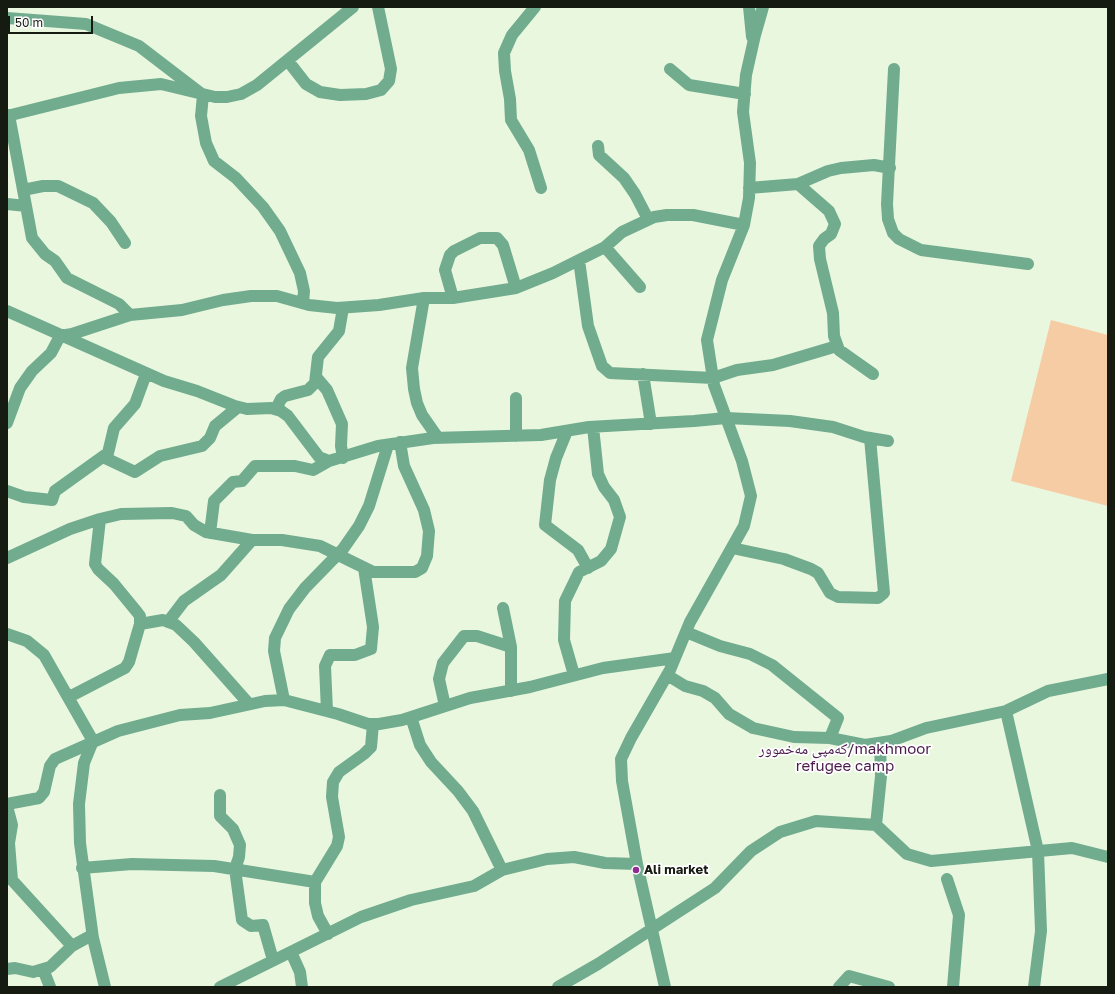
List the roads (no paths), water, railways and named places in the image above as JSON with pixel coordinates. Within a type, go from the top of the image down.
[{"type":"street","points":[[130,315],[119,304],[67,278],[55,261],[45,254],[32,238],[8,116],[119,88],[161,84],[202,95],[227,97],[241,94],[257,85],[288,61],[352,7]]},
{"type":"street","points":[[288,61],[306,84],[320,92],[340,95],[366,94],[381,90],[389,81],[391,69],[378,7]]},
{"type":"street","points":[[535,7],[512,35],[504,53],[511,120],[529,150],[541,188]]},
{"type":"street","points":[[749,7],[753,44]]},
{"type":"street","points":[[666,987],[651,929],[637,864],[622,781],[621,759],[631,738],[667,676],[686,632],[744,526],[751,496],[742,461],[713,378],[707,340],[722,280],[744,225],[750,188],[750,163],[743,112],[753,44],[763,7]]},
{"type":"street","points":[[7,18],[86,24],[139,46],[202,95]]},
{"type":"street","points":[[670,69],[689,85],[745,94]]},
{"type":"street","points":[[894,69],[887,204],[888,219],[893,233],[898,239],[921,250],[1028,264]]},
{"type":"street","points":[[202,95],[201,116],[206,143],[214,160],[236,178],[263,207],[280,231],[300,273],[304,291],[303,303]]},
{"type":"street","points":[[598,146],[599,155],[624,178],[635,194],[648,219]]},
{"type":"street","points":[[750,188],[798,184],[828,171],[841,168],[874,165],[890,168]]},
{"type":"street","points":[[798,184],[829,211],[835,224],[831,234],[824,239],[819,246],[820,259],[833,313],[834,336],[839,350],[873,374]]},
{"type":"street","points":[[23,190],[43,186],[58,186],[93,202],[111,222],[125,243]]},
{"type":"street","points":[[7,204],[26,206]]},
{"type":"street","points":[[60,336],[72,334],[130,315],[182,310],[224,300],[251,296],[277,296],[303,303],[343,308],[379,306],[424,298],[453,298],[516,288],[553,273],[605,247],[622,232],[648,219],[667,215],[694,215],[744,225]]},
{"type":"street","points":[[453,298],[445,270],[450,255],[454,251],[480,238],[497,238],[503,245],[516,288]]},
{"type":"street","points":[[605,247],[640,287]]},
{"type":"street","points":[[579,260],[588,326],[602,366],[610,373],[713,378],[737,370],[773,365],[838,346]]},
{"type":"street","points":[[424,298],[412,368],[417,403],[438,438]]},
{"type":"street","points":[[276,409],[281,399],[285,396],[308,390],[315,383],[318,357],[339,331],[343,308]]},
{"type":"street","points":[[7,311],[146,374],[238,407],[247,409],[276,409],[288,416],[319,457],[329,461]]},
{"type":"street","points":[[7,423],[20,388],[32,371],[51,353],[60,336]]},
{"type":"street","points":[[7,491],[24,496],[52,500],[55,491],[108,453],[111,446],[114,428],[135,404],[146,374]]},
{"type":"street","points":[[643,374],[651,424]]},
{"type":"street","points":[[316,377],[328,390],[342,424],[341,446],[343,458]]},
{"type":"street","points":[[516,398],[516,436]]},
{"type":"street","points":[[103,456],[135,472],[160,456],[202,446],[210,438],[215,426],[238,407]]},
{"type":"street","points":[[210,533],[214,501],[233,482],[242,481],[256,466],[295,466],[313,470],[329,461],[400,442],[438,438],[516,436],[593,427],[694,422],[726,418],[790,421],[832,428],[888,441]]},
{"type":"street","points":[[574,675],[564,640],[565,601],[579,572],[601,561],[612,549],[620,517],[614,500],[604,487],[598,474],[593,427]]},
{"type":"street","points":[[567,431],[556,458],[550,480],[545,525],[578,550],[588,568]]},
{"type":"street","points":[[732,548],[784,559],[811,569],[818,573],[830,592],[838,597],[878,598],[884,593],[870,438]]},
{"type":"street","points":[[7,558],[70,529],[100,519],[121,514],[172,513],[186,516],[194,525],[210,533],[252,540],[282,540],[320,546],[337,556],[373,572],[416,572],[422,568],[427,556],[429,531],[424,510],[404,466],[400,442]]},
{"type":"street","points":[[284,700],[274,651],[275,638],[289,610],[297,599],[350,540],[369,506],[388,445]]},
{"type":"street","points":[[69,698],[125,668],[129,662],[140,624],[140,616],[114,584],[98,569],[96,564],[100,519]]},
{"type":"street","points":[[168,622],[184,601],[221,575],[252,540]]},
{"type":"street","points":[[327,711],[326,666],[330,655],[355,655],[371,649],[372,627],[364,568]]},
{"type":"street","points":[[503,608],[511,647],[511,691]]},
{"type":"street","points":[[140,624],[163,620],[176,626],[194,642],[249,704]]},
{"type":"street","points":[[686,632],[720,646],[750,654],[772,664],[838,718],[830,738]]},
{"type":"street","points":[[7,634],[27,641],[44,655],[93,741]]},
{"type":"street","points":[[445,706],[439,679],[444,663],[464,636],[477,636],[511,647]]},
{"type":"street","points":[[72,946],[12,880],[9,843],[12,825],[7,805],[39,798],[44,792],[50,766],[55,759],[118,731],[180,715],[210,713],[249,704],[284,700],[327,711],[368,724],[374,724],[411,717],[470,698],[511,691],[574,675],[626,664],[675,658]]},
{"type":"street","points":[[667,676],[685,686],[703,691],[715,698],[728,714],[753,728],[794,737],[830,738],[865,745],[891,741],[926,728],[1006,711],[1048,691],[1108,679]]},
{"type":"street","points":[[1006,711],[1038,851],[1041,931],[1034,987]]},
{"type":"street","points":[[411,717],[420,745],[431,762],[458,791],[473,811],[502,870]]},
{"type":"street","points":[[328,934],[318,916],[315,903],[315,882],[337,846],[339,836],[332,797],[333,782],[339,772],[364,754],[371,747],[374,724]]},
{"type":"street","points":[[93,741],[84,763],[79,804],[82,868],[92,935],[105,987]]},
{"type":"street","points":[[876,825],[881,776],[880,743]]},
{"type":"street","points":[[220,794],[220,816],[233,829],[240,845],[239,857],[235,869],[242,920],[251,926],[263,925],[273,960]]},
{"type":"street","points":[[558,987],[598,964],[715,888],[751,851],[780,832],[816,821],[876,825],[907,854],[931,861],[1072,848],[1108,857]]},
{"type":"street","points":[[220,987],[328,934],[361,916],[411,900],[474,886],[502,870],[547,859],[574,857],[605,864],[637,864]]},
{"type":"street","points":[[82,868],[132,864],[214,866],[315,882]]},
{"type":"street","points":[[947,879],[958,915],[953,987]]},
{"type":"street","points":[[7,969],[15,968],[32,972],[50,967],[72,946],[92,935]]},
{"type":"street","points":[[290,952],[300,972],[302,987]]},
{"type":"street","points":[[43,969],[50,987]]},
{"type":"street","points":[[839,987],[849,976],[889,987]]},
{"type":"place","name":"Ali market","points":[[636,870]]},
{"type":"district","name":"کەمپی مەخموور/makhmoor refugee camp","points":[[845,758]]}]
